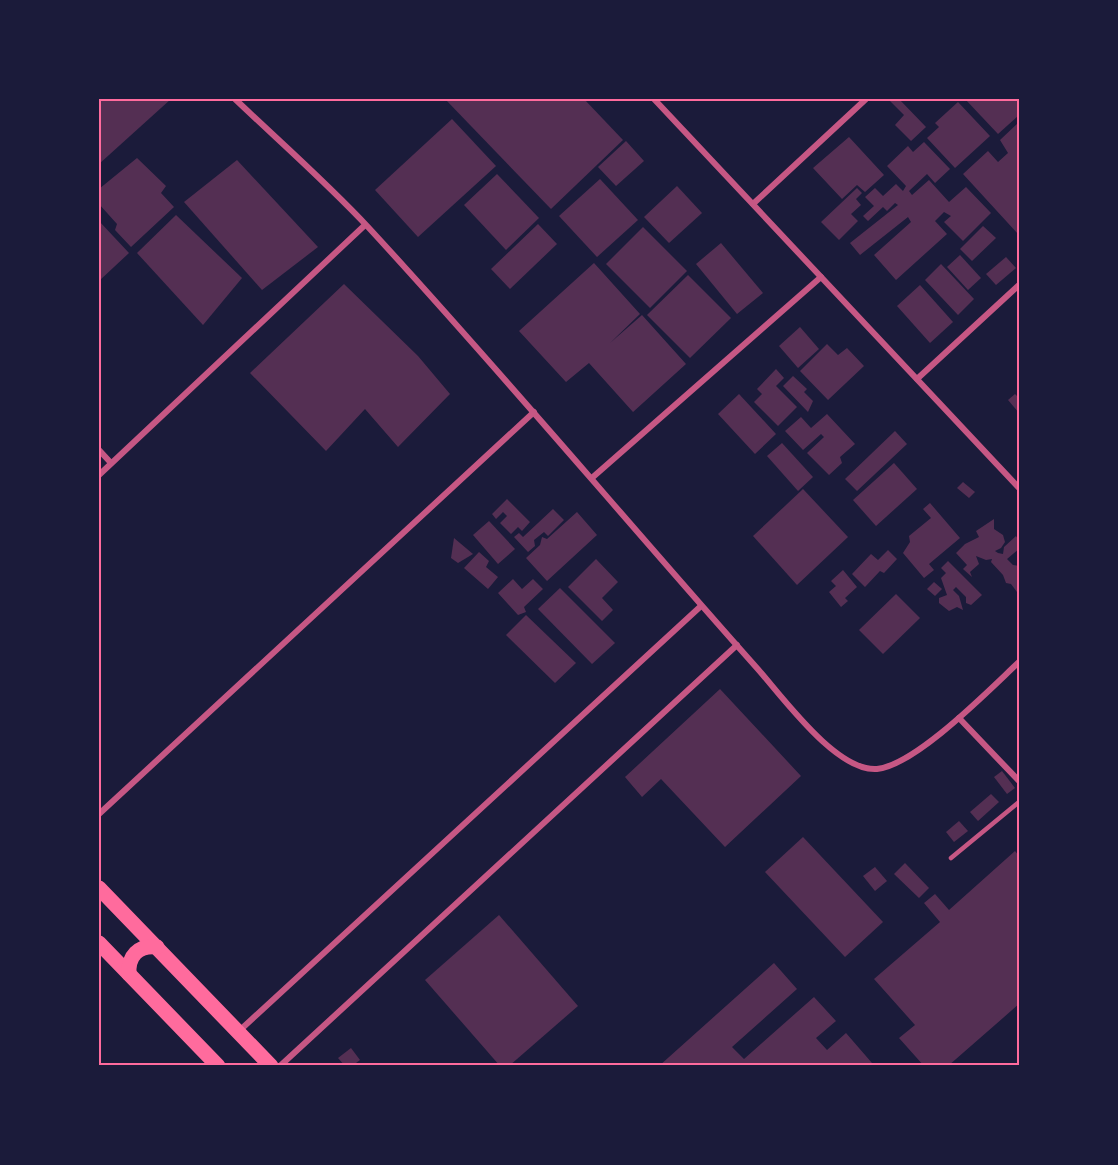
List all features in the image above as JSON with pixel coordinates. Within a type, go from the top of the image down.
[{"type":"main road","points":[[101,890],[271,1066]]},
{"type":"main road","points":[[99,910],[104,899],[101,890]]},
{"type":"main road","points":[[99,943],[218,1066]]},
{"type":"main road","points":[[129,974],[131,959],[135,953],[141,948],[156,947]]},
{"type":"street","points":[[235,99],[365,225],[593,477],[701,606],[817,735],[841,758],[877,769],[913,755],[959,718],[1019,662]]},
{"type":"street","points":[[654,99],[1019,488]]},
{"type":"street","points":[[753,204],[866,99]]},
{"type":"street","points":[[99,475],[365,225]]},
{"type":"street","points":[[593,477],[821,277]]},
{"type":"street","points":[[917,380],[1019,285]]},
{"type":"street","points":[[99,814],[534,412]]},
{"type":"street","points":[[99,450],[111,463]]},
{"type":"street","points":[[238,1032],[701,606]]},
{"type":"street","points":[[280,1066],[737,645]]},
{"type":"street","points":[[959,718],[1019,781]]},
{"type":"lane","points":[[951,858],[1019,802]]},
{"type":"building","points":[[99,99],[171,99],[99,164]]},
{"type":"building","points":[[445,99],[584,99],[623,140],[551,209]]},
{"type":"building","points":[[888,99],[899,99],[926,127],[911,141],[895,125],[904,115]]},
{"type":"building","points":[[965,99],[1019,99],[1019,115],[998,134]]},
{"type":"building","points":[[958,102],[990,136],[955,168],[927,138],[939,127],[935,123]]},
{"type":"building","points":[[452,119],[496,166],[418,237],[375,190]]},
{"type":"building","points":[[1019,122],[1019,235],[963,174],[988,151],[998,162],[1008,153],[1000,140]]},
{"type":"building","points":[[849,137],[884,175],[865,192],[857,185],[842,199],[813,168]]},
{"type":"building","points":[[626,141],[644,161],[616,186],[598,167]]},
{"type":"building","points":[[924,142],[950,169],[935,183],[927,174],[909,191],[912,195],[929,180],[949,202],[966,187],[991,213],[963,241],[944,222],[951,216],[944,212],[935,221],[947,234],[896,280],[874,255],[911,222],[908,217],[860,255],[850,243],[898,205],[895,203],[887,211],[883,207],[868,221],[863,216],[874,206],[865,197],[875,188],[883,196],[896,184],[903,191],[906,186],[887,166],[908,146],[913,152]]},
{"type":"building","points":[[137,158],[166,186],[161,193],[174,207],[131,247],[115,230],[117,224],[99,204],[99,189]]},
{"type":"building","points":[[237,160],[318,247],[262,290],[184,202]]},
{"type":"building","points":[[497,174],[539,218],[506,250],[464,205]]},
{"type":"building","points":[[600,179],[638,220],[597,257],[559,216]]},
{"type":"building","points":[[677,186],[702,213],[669,243],[644,217]]},
{"type":"building","points":[[857,188],[862,193],[856,199],[861,205],[851,214],[858,221],[839,240],[821,222]]},
{"type":"building","points":[[176,215],[242,278],[203,325],[137,253]]},
{"type":"building","points":[[99,221],[129,253],[99,281]]},
{"type":"building","points":[[538,224],[557,244],[510,289],[491,269]]},
{"type":"building","points":[[983,226],[996,238],[972,261],[960,249]]},
{"type":"building","points":[[643,227],[687,271],[650,308],[606,264]]},
{"type":"building","points":[[721,243],[763,293],[737,314],[696,264]]},
{"type":"building","points":[[960,255],[981,278],[968,290],[947,267]]},
{"type":"building","points":[[1006,257],[1016,268],[996,285],[986,274]]},
{"type":"building","points":[[594,263],[640,314],[610,343],[642,315],[686,364],[633,412],[589,363],[566,382],[519,331]]},
{"type":"building","points":[[941,264],[974,299],[958,315],[925,280]]},
{"type":"building","points":[[688,275],[731,318],[690,358],[647,315]]},
{"type":"building","points":[[344,284],[418,356],[450,394],[398,447],[365,409],[326,451],[250,373]]},
{"type":"building","points":[[920,285],[953,322],[930,343],[897,306]]},
{"type":"building","points":[[800,327],[819,349],[798,368],[779,346]]},
{"type":"building","points":[[827,344],[838,355],[847,348],[864,366],[828,400],[800,371]]},
{"type":"building","points":[[776,369],[784,378],[776,386],[797,407],[778,426],[754,402],[762,394],[757,389]]},
{"type":"building","points":[[793,376],[807,389],[804,392],[813,401],[808,412],[783,386]]},
{"type":"building","points":[[739,394],[776,434],[755,454],[718,414]]},
{"type":"building","points":[[1015,394],[1019,398],[1019,413],[1008,400]]},
{"type":"building","points":[[827,414],[855,444],[840,457],[842,463],[829,475],[807,453],[824,437],[821,434],[803,450],[785,431],[801,417],[811,428]]},
{"type":"building","points":[[895,431],[907,444],[857,491],[845,479]]},
{"type":"building","points":[[782,443],[813,477],[798,491],[767,456]]},
{"type":"building","points":[[894,463],[917,489],[876,526],[853,500]]},
{"type":"building","points":[[963,482],[975,492],[969,498],[957,488]]},
{"type":"building","points":[[803,489],[848,537],[797,585],[753,536]]},
{"type":"building","points":[[507,499],[530,522],[522,531],[518,527],[511,534],[500,523],[507,516],[503,512],[496,519],[492,514]]},
{"type":"building","points":[[930,503],[960,538],[929,564],[934,570],[924,578],[903,553],[910,542],[909,536],[931,518],[923,509]]},
{"type":"building","points":[[553,509],[564,520],[548,536],[544,532],[534,540],[535,546],[528,552],[514,537],[519,533],[523,537]]},
{"type":"building","points":[[577,512],[597,535],[547,581],[526,558],[540,545],[542,537],[547,539]]},
{"type":"building","points":[[994,519],[994,529],[1003,535],[1005,542],[995,551],[1003,554],[1004,547],[1016,536],[1019,541],[1019,549],[1007,559],[1013,565],[1019,566],[1017,592],[1011,584],[1006,583],[1003,575],[991,562],[992,559],[986,560],[976,556],[979,564],[970,572],[972,577],[963,569],[967,565],[956,553],[965,544],[979,537],[976,531]]},
{"type":"building","points":[[489,521],[515,549],[498,564],[473,535]]},
{"type":"building","points":[[454,538],[473,554],[458,563],[451,558]]},
{"type":"building","points":[[888,550],[897,559],[884,573],[880,571],[865,587],[852,574],[871,554],[878,560]]},
{"type":"building","points":[[479,552],[489,561],[486,567],[498,577],[488,589],[464,568]]},
{"type":"building","points":[[596,559],[618,582],[602,598],[613,610],[602,621],[568,587]]},
{"type":"building","points":[[948,561],[982,595],[971,605],[966,603],[966,597],[956,587],[953,590],[959,596],[963,610],[957,607],[949,611],[939,603],[939,598],[947,595],[941,578],[946,573],[941,568]]},
{"type":"building","points":[[843,570],[857,587],[845,598],[848,601],[841,607],[829,592],[836,586],[831,581]]},
{"type":"building","points":[[513,579],[522,589],[533,579],[543,589],[524,607],[526,612],[518,615],[498,593]]},
{"type":"building","points":[[934,582],[942,589],[935,596],[927,589]]},
{"type":"building","points":[[560,588],[615,643],[592,664],[538,609]]},
{"type":"building","points":[[896,594],[920,618],[883,654],[859,630]]},
{"type":"building","points":[[526,615],[576,663],[555,683],[506,635]]},
{"type":"building","points":[[720,689],[801,776],[725,847],[661,779],[642,797],[625,777]]},
{"type":"building","points":[[1002,771],[1015,788],[1007,794],[994,777]]},
{"type":"building","points":[[991,794],[999,802],[978,821],[970,812]]},
{"type":"building","points":[[959,821],[968,831],[954,842],[946,832]]},
{"type":"building","points":[[803,837],[883,922],[845,957],[765,872]]},
{"type":"building","points":[[1015,851],[1019,856],[1019,1004],[948,1066],[924,1066],[899,1038],[915,1025],[874,979],[940,922],[924,903],[935,894],[949,910]]},
{"type":"building","points":[[905,863],[929,888],[919,898],[894,874]]},
{"type":"building","points":[[875,867],[887,881],[875,891],[863,876]]},
{"type":"building","points":[[499,915],[578,1006],[509,1066],[500,1066],[425,980]]},
{"type":"building","points":[[774,963],[797,989],[732,1047],[744,1059],[814,997],[836,1021],[816,1038],[827,1050],[846,1033],[872,1063],[869,1066],[659,1066]]},
{"type":"building","points":[[351,1048],[360,1060],[352,1066],[345,1066],[338,1058]]}]
